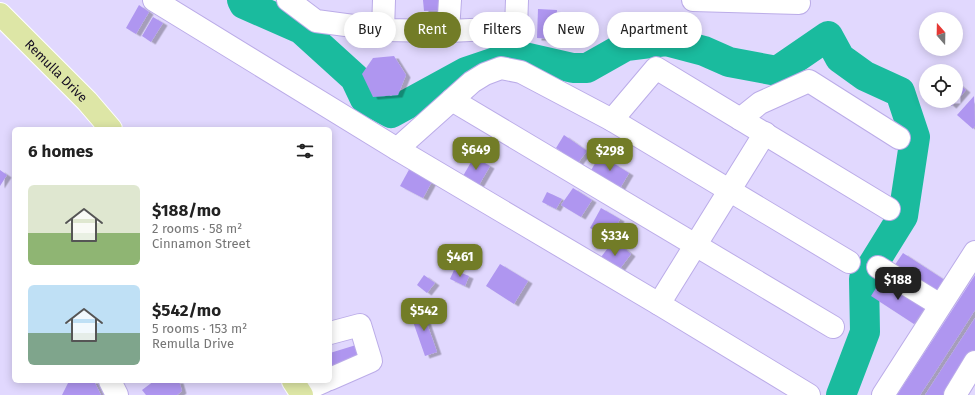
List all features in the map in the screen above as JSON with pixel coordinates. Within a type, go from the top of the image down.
[{"type":"main road","name":"Remulla Drive","points":[[0,14],[87,102],[109,127]]},
{"type":"street","points":[[154,0],[397,149],[659,304],[809,395]]},
{"type":"street","points":[[288,0],[344,18]]},
{"type":"street","points":[[384,0],[384,12]]},
{"type":"street","points":[[449,12],[450,0]]},
{"type":"street","points":[[461,30],[516,28],[517,0]]},
{"type":"street","points":[[693,0],[800,3]]},
{"type":"street","points":[[397,149],[472,82],[485,74],[501,68],[521,72],[612,120],[730,189],[849,262]]},
{"type":"street","points":[[612,120],[656,68],[889,209]]},
{"type":"street","points":[[740,118],[760,104],[809,81],[899,138]]},
{"type":"street","points":[[452,100],[695,244],[833,328]]},
{"type":"street","points":[[659,304],[765,133]]},
{"type":"street","points":[[883,395],[975,252]]},
{"type":"street","points":[[878,267],[940,305]]},
{"type":"street","points":[[332,332],[360,325],[371,361],[332,378]]},
{"type":"street","points":[[955,395],[975,362]]},
{"type":"street","points":[[111,383],[117,395]]},
{"type":"street","points":[[298,389],[318,383]]},
{"type":"building","points":[[423,0],[444,0],[444,10],[424,11]]},
{"type":"building","points":[[139,5],[149,12],[136,34],[126,28]]},
{"type":"building","points":[[538,9],[557,10],[557,12],[543,12],[543,38],[537,38]]},
{"type":"building","points":[[153,17],[163,23],[151,42],[142,36]]},
{"type":"building","points":[[394,56],[406,75],[398,95],[373,97],[362,74],[373,58]]},
{"type":"building","points":[[974,96],[975,126],[973,129],[957,115]]},
{"type":"building","points":[[564,135],[587,151],[578,163],[556,148]]},
{"type":"building","points":[[600,155],[629,173],[619,190],[590,172]]},
{"type":"building","points":[[474,157],[490,166],[479,185],[463,176]]},
{"type":"building","points":[[411,166],[434,178],[423,198],[400,186]]},
{"type":"building","points":[[0,170],[7,175],[0,186]]},
{"type":"building","points":[[573,188],[592,200],[581,217],[561,205]]},
{"type":"building","points":[[547,192],[562,199],[556,209],[542,202]]},
{"type":"building","points":[[601,208],[620,219],[609,239],[590,228]]},
{"type":"building","points":[[614,240],[631,254],[616,274],[598,261]]},
{"type":"building","points":[[903,253],[946,281],[933,300],[890,272]]},
{"type":"building","points":[[500,264],[528,281],[514,304],[486,286]]},
{"type":"building","points":[[454,270],[469,276],[465,286],[450,279]]},
{"type":"building","points":[[424,275],[435,283],[427,293],[417,285]]},
{"type":"building","points":[[975,275],[975,310],[932,377],[920,395],[897,395]]},
{"type":"building","points":[[883,277],[926,306],[914,324],[871,296]]},
{"type":"building","points":[[422,309],[437,352],[425,356],[410,313]]},
{"type":"building","points":[[975,318],[975,353],[948,395],[925,395]]},
{"type":"building","points":[[356,345],[360,357],[332,365],[332,352]]},
{"type":"building","points":[[68,383],[95,383],[101,395],[62,395]]},
{"type":"building","points":[[151,383],[180,383],[182,391],[177,395],[146,395],[142,390]]},
{"type":"waterway","points":[[242,0],[244,4],[301,29],[355,78],[365,99],[391,113],[466,72],[516,55],[573,68],[587,68],[626,46],[666,41],[704,51],[729,62],[777,71],[828,36],[840,58],[865,76],[900,92],[915,137],[903,216],[864,279],[865,332],[841,395]]}]
